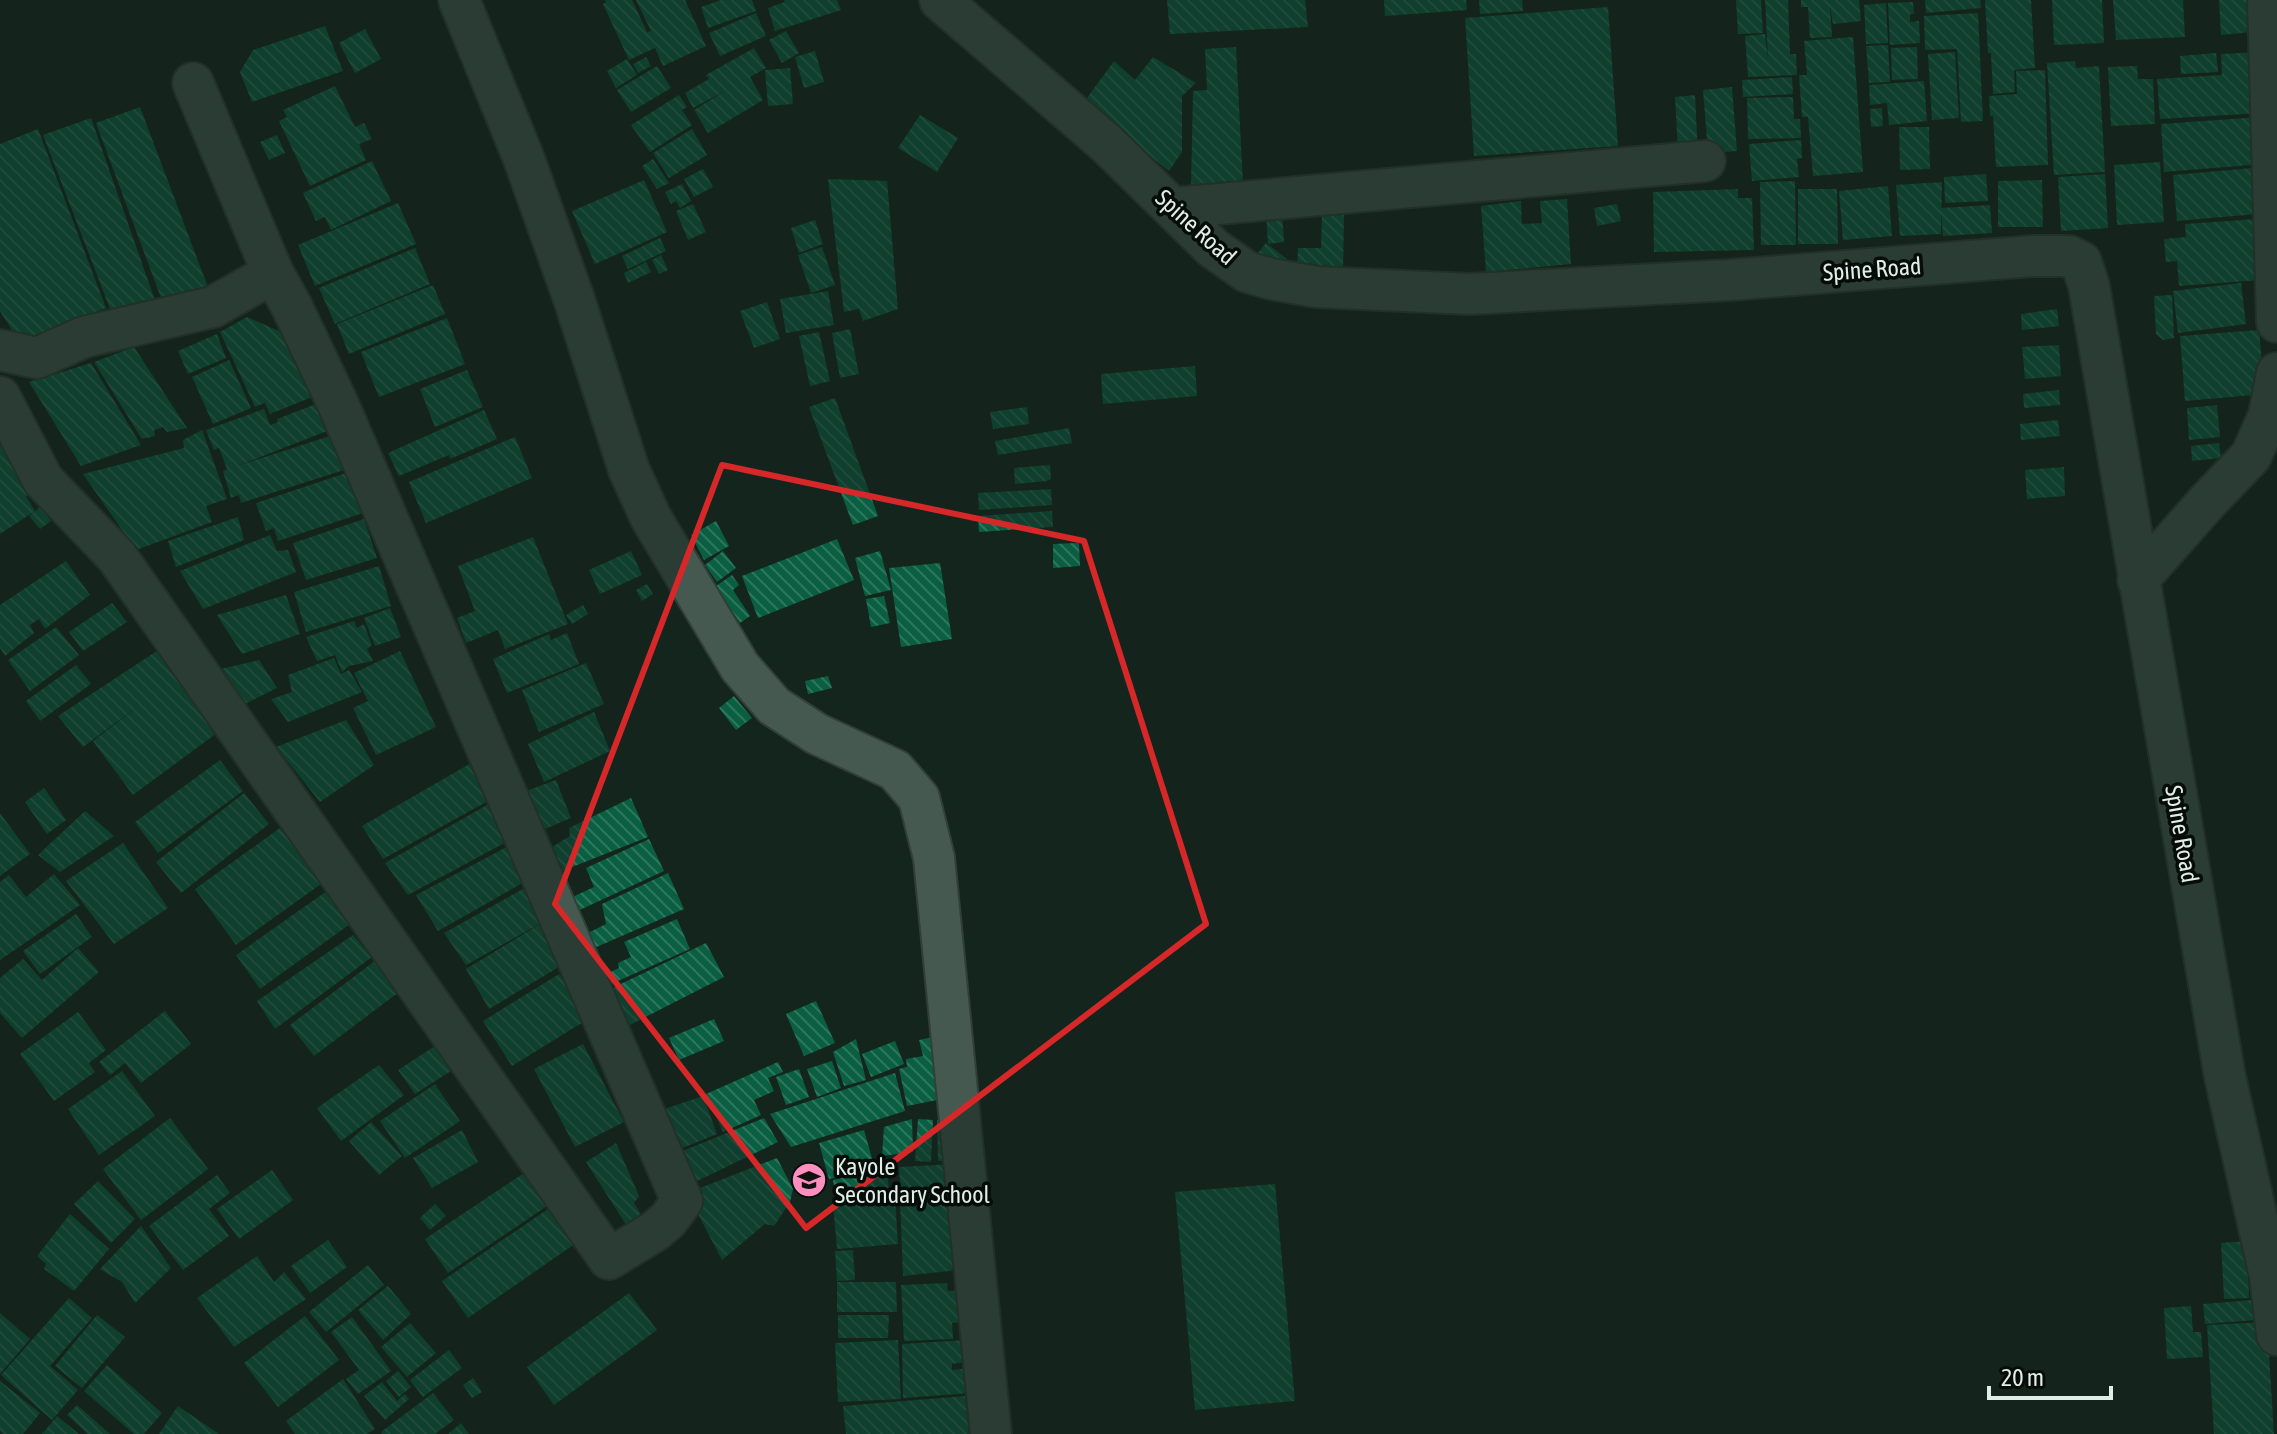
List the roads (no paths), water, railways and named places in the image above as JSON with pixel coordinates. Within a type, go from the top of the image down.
[{"type":"street","points":[[459,0],[524,159],[574,299],[629,470],[651,518],[740,667],[774,706],[817,734],[895,770],[919,798],[934,858],[991,1434]]},
{"type":"street","name":"Spine Road","points":[[940,0],[1107,144],[1213,248],[1247,272],[1271,279],[1317,287],[1470,294],[1730,280],[2034,256],[2069,256],[2081,262],[2089,286],[2225,1077],[2270,1276],[2277,1335]]},
{"type":"street","points":[[2268,0],[2277,322]]},
{"type":"street","points":[[0,397],[43,480],[117,557],[609,1259],[655,1231],[682,1201],[338,404],[273,273],[193,83]]},
{"type":"street","points":[[1173,208],[1705,161]]},
{"type":"street","points":[[0,350],[37,358],[84,337],[213,307],[273,273]]},
{"type":"street","points":[[2138,580],[2251,456],[2269,415],[2277,373]]},
{"type":"place","name":"Kayole Secondary School","points":[[809,1180]]}]
